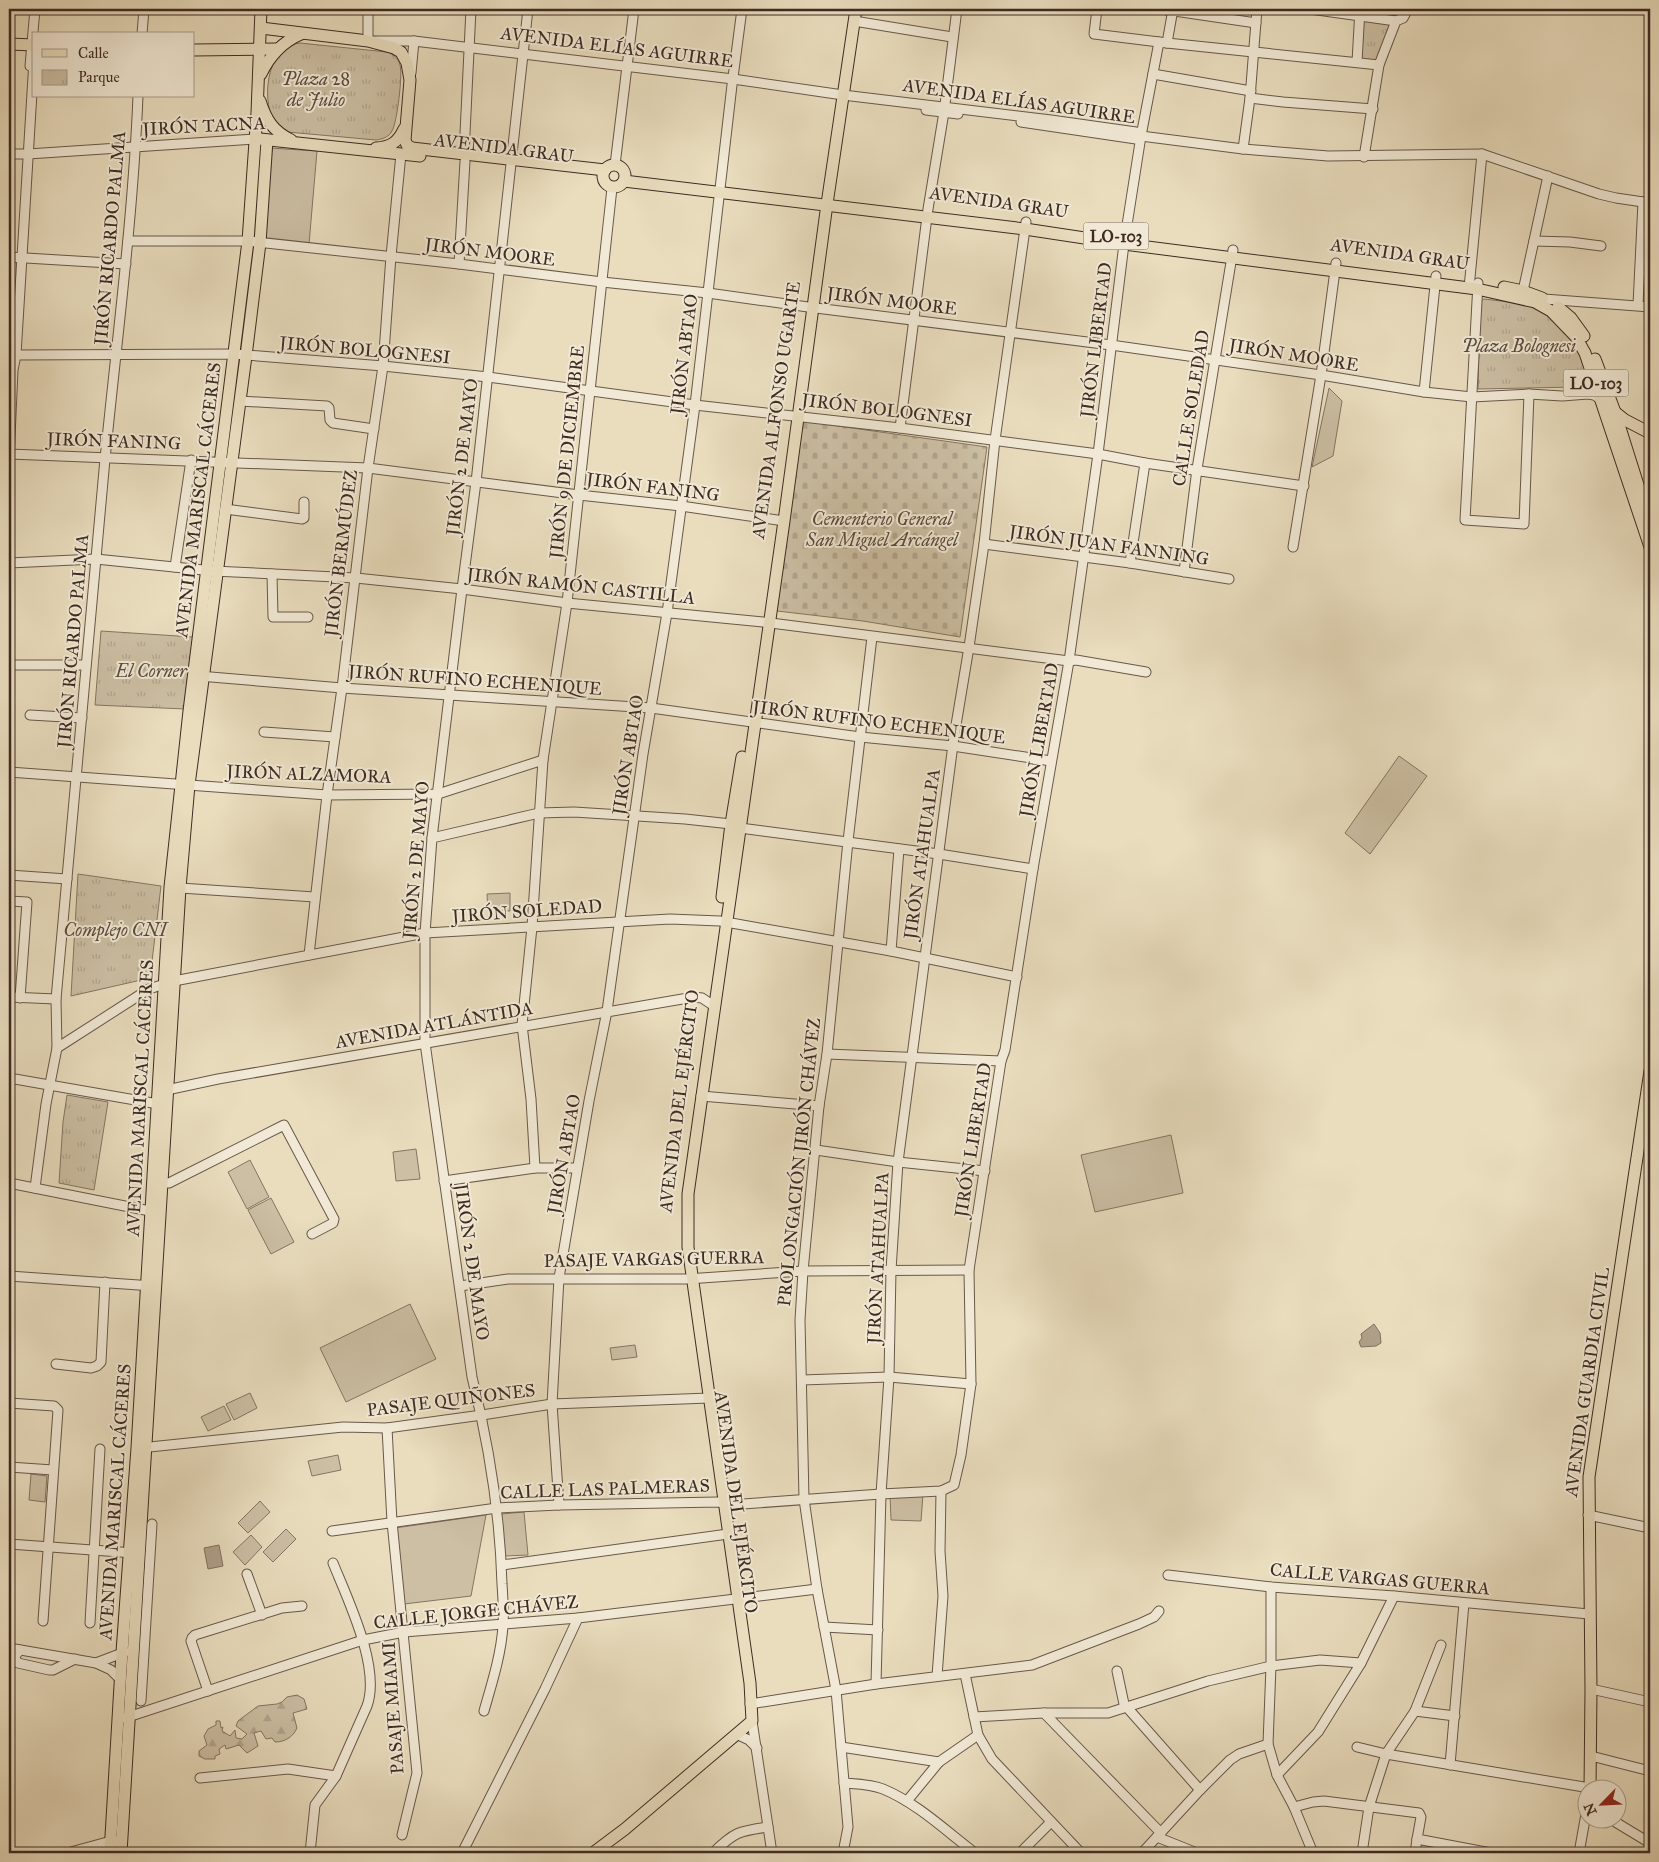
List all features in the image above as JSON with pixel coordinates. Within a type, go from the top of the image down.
[{"type":"main road","points":[[261,9],[258,95],[272,128],[294,142]]},
{"type":"main road","name":"AVENIDA ALFONSO UGARTE","points":[[766,622],[811,307],[820,218],[827,201],[856,9]]},
{"type":"main road","name":"AVENIDA ELÍAS AGUIRRE","points":[[261,28],[306,35],[368,41]]},
{"type":"main road","points":[[259,77],[265,64],[278,49],[289,40],[306,35]]},
{"type":"main road","points":[[364,149],[383,148],[394,143],[400,136],[406,121],[410,84],[407,63],[401,52],[394,48],[368,41]]},
{"type":"main road","points":[[9,44],[32,51]]},
{"type":"main road","points":[[195,50],[278,49]]},
{"type":"main road","name":"AVENIDA MARISCAL CÁCERES","points":[[212,570],[226,509],[226,462],[240,401],[246,356],[261,139],[258,95]]},
{"type":"main road","name":"AVENIDA GRAU","points":[[406,121],[405,140],[407,145],[413,148],[512,163],[608,171]]},
{"type":"main road","name":"JIRÓN TACNA","points":[[261,139],[401,154]]},
{"type":"main road","name":"AVENIDA GRAU","points":[[401,154],[465,157]]},
{"type":"main road","points":[[622,168],[624,177],[620,186],[612,188],[606,184],[608,171],[622,168]]},
{"type":"main road","name":"AVENIDA GRAU","points":[[624,177],[928,213],[1124,241],[1233,253],[1524,291],[1558,307],[1571,318],[1588,342],[1615,412]]},
{"type":"main road","name":"AVENIDA MARISCAL CÁCERES","points":[[110,1853],[118,1845],[124,1718],[169,983],[170,887],[226,462],[234,354],[254,242]]},
{"type":"main road","name":"LO-103","points":[[1474,285],[1535,302],[1551,311],[1576,337],[1585,353],[1602,400],[1650,547]]},
{"type":"main road","points":[[1615,412],[1650,433]]},
{"type":"main road","name":"LO-103","points":[[1615,412],[1650,523]]},
{"type":"main road","points":[[1622,439],[1625,430],[1638,427]]},
{"type":"main road","name":"AVENIDA DEL EJÉRCITO","points":[[690,1278],[682,1241],[681,1207],[766,622]]},
{"type":"main road","name":"AVENIDA MARISCAL CÁCERES","points":[[169,983],[180,888],[185,784]]},
{"type":"main road","name":"AVENIDA GUARDIA CIVIL","points":[[1590,1780],[1589,1477],[1650,1071]]},
{"type":"main road","name":"AVENIDA DEL EJÉRCITO","points":[[700,1080],[701,1096],[687,1204],[690,1278],[744,1684],[750,1704],[752,1721]]},
{"type":"main road","name":"AVENIDA MARISCAL CÁCERES","points":[[156,1212],[162,1184],[162,1105]]},
{"type":"main road","name":"AVENIDA MARISCAL CÁCERES","points":[[124,1718],[120,1679],[128,1652]]},
{"type":"main road","points":[[593,1853],[625,1829],[752,1721]]},
{"type":"street","points":[[34,32],[35,9]]},
{"type":"street","points":[[142,32],[144,9]]},
{"type":"street","points":[[368,9],[368,41]]},
{"type":"street","points":[[459,264],[471,9]]},
{"type":"street","name":"JIRÓN 2 DE MAYO","points":[[484,1711],[498,1661],[503,1625],[502,1565],[497,1508],[482,1415],[472,1377],[425,1043],[425,933],[432,838],[476,482],[528,9]]},
{"type":"street","points":[[608,171],[627,68],[634,9]]},
{"type":"street","name":"JIRÓN ABTAO","points":[[559,1505],[552,1404],[559,1278],[577,1168],[607,1012],[643,754],[667,613],[695,405],[742,9]]},
{"type":"street","points":[[900,428],[957,9]]},
{"type":"street","points":[[1097,9],[1094,34],[1254,53],[1380,65]]},
{"type":"street","points":[[1161,9],[1256,23]]},
{"type":"street","points":[[1243,149],[1251,95],[1257,9]]},
{"type":"street","points":[[1310,9],[1360,12],[1396,21],[1403,18],[1408,9]]},
{"type":"street","name":"JIRÓN LIBERTAD","points":[[941,1491],[954,1485],[961,1455],[971,1384],[969,1270],[1001,1061],[1005,1050],[1033,869],[1069,661],[1098,454],[1124,241],[1141,136],[1153,74],[1173,10]]},
{"type":"street","points":[[1356,62],[1360,12]]},
{"type":"street","points":[[854,21],[952,37]]},
{"type":"street","points":[[1364,157],[1380,65],[1396,21]]},
{"type":"street","name":"AVENIDA ELÍAS AGUIRRE","points":[[368,41],[414,43],[627,68],[1036,121],[1136,139],[1141,136],[1243,149],[1328,156],[1482,154],[1600,194],[1646,202]]},
{"type":"street","points":[[410,84],[414,43]]},
{"type":"street","points":[[1153,74],[1284,102],[1373,109]]},
{"type":"street","points":[[9,460],[11,370],[16,355],[16,257],[23,209],[32,78]]},
{"type":"street","points":[[26,154],[32,78]]},
{"type":"street","name":"JIRÓN RICARDO PALMA","points":[[35,1188],[46,1104],[57,1048],[56,999],[96,559],[126,264],[136,147],[138,98]]},
{"type":"street","name":"JIRÓN TACNA","points":[[9,154],[261,139]]},
{"type":"street","name":"JIRÓN BERMÚDEZ","points":[[309,955],[368,468],[383,366],[401,154]]},
{"type":"street","points":[[1482,154],[1474,285],[1472,397],[1465,520],[1524,524],[1528,394]]},
{"type":"street","points":[[1524,291],[1548,176]]},
{"type":"street","name":"JIRÓN 9 DE DICIEMBRE","points":[[535,1168],[531,1099],[522,1026],[532,927],[543,760],[567,603],[612,188]]},
{"type":"street","points":[[1646,202],[1644,306],[1650,315]]},
{"type":"street","name":"JIRÓN ATAHUALPA","points":[[876,1684],[881,1494],[889,1377],[891,1270],[898,1162],[953,746],[984,544],[995,440],[1025,226]]},
{"type":"street","name":"JIRÓN MOORE","points":[[128,241],[254,242],[391,256],[708,293],[1111,345],[1215,359],[1424,392],[1472,397],[1528,394],[1562,396],[1588,394],[1602,400]]},
{"type":"street","points":[[1534,241],[1570,242],[1601,246]]},
{"type":"street","name":"CALLE SOLEDAD","points":[[1184,572],[1197,469],[1233,253]]},
{"type":"street","points":[[16,257],[126,264]]},
{"type":"street","points":[[1293,547],[1321,375],[1335,266]]},
{"type":"street","points":[[1424,392],[1436,280]]},
{"type":"street","name":"AVENIDA GRAU","points":[[1544,299],[1644,306]]},
{"type":"street","name":"JIRÓN BOLOGNESI","points":[[16,355],[234,354],[383,366],[488,377],[695,405],[995,440],[1304,486]]},
{"type":"street","points":[[1602,400],[1615,412]]},
{"type":"street","points":[[240,401],[327,406],[329,408],[330,420],[333,423],[374,429]]},
{"type":"street","name":"JIRÓN FANING","points":[[9,454],[368,468],[781,520]]},
{"type":"street","points":[[175,567],[191,460]]},
{"type":"street","points":[[1130,563],[1145,463]]},
{"type":"street","points":[[226,509],[302,519],[304,518],[304,502]]},
{"type":"street","name":"JIRÓN JUAN FANNING","points":[[984,544],[1130,563],[1229,579]]},
{"type":"street","name":"JIRÓN RAMÓN CASTILLA","points":[[9,563],[96,559],[212,570],[356,578],[462,589],[567,603],[766,622],[872,637],[969,647],[1069,661],[1076,660],[1146,672]]},
{"type":"street","points":[[272,574],[272,618],[308,617]]},
{"type":"street","name":"PROLONGACIÓN JIRÓN CHÁVEZ","points":[[843,1853],[848,1827],[836,1690],[817,1589],[804,1499],[800,1320],[803,1271],[820,1106],[872,637]]},
{"type":"street","points":[[9,665],[86,665]]},
{"type":"street","name":"JIRÓN RUFINO ECHENIQUE","points":[[198,675],[342,688],[651,708],[860,737],[953,746],[1051,761]]},
{"type":"street","points":[[30,715],[82,718]]},
{"type":"street","points":[[264,732],[335,737]]},
{"type":"street","name":"JIRÓN ALZAMORA","points":[[9,772],[327,795],[438,794],[543,760]]},
{"type":"street","points":[[432,838],[539,813],[574,812],[735,826],[1033,869]]},
{"type":"street","points":[[891,951],[899,849]]},
{"type":"street","points":[[9,875],[67,879]]},
{"type":"street","points":[[180,888],[315,897]]},
{"type":"street","points":[[9,901],[27,902],[20,998]]},
{"type":"street","name":"JIRÓN SOLEDAD","points":[[57,1048],[149,989],[169,983],[425,933],[670,919],[723,922],[891,951],[1017,977]]},
{"type":"street","points":[[9,997],[56,999]]},
{"type":"street","name":"AVENIDA ATLÁNTIDA","points":[[163,1090],[694,997],[702,998],[711,1004]]},
{"type":"street","points":[[827,1054],[1001,1061]]},
{"type":"street","points":[[9,1078],[162,1105]]},
{"type":"street","points":[[701,1096],[820,1106]]},
{"type":"street","points":[[162,1184],[169,1183],[284,1125],[334,1219],[333,1223],[312,1234]]},
{"type":"street","points":[[816,1150],[898,1162],[985,1171]]},
{"type":"street","points":[[444,1181],[535,1168],[577,1168]]},
{"type":"street","points":[[9,1183],[156,1212]]},
{"type":"street","name":"PASAJE VARGAS GUERRA","points":[[460,1286],[508,1279],[690,1278],[803,1271],[969,1270]]},
{"type":"street","points":[[9,1276],[151,1286]]},
{"type":"street","points":[[56,1364],[91,1368],[101,1362],[105,1282]]},
{"type":"street","points":[[802,1380],[889,1377],[971,1384]]},
{"type":"street","name":"PASAJE QUIÑONES","points":[[142,1447],[343,1426],[387,1428],[552,1404],[706,1398]]},
{"type":"street","points":[[9,1403],[57,1407],[58,1410],[43,1621]]},
{"type":"street","name":"PASAJE MIAMI","points":[[387,1428],[392,1522],[417,1773],[402,1835]]},
{"type":"street","points":[[90,1623],[100,1449]]},
{"type":"street","points":[[9,1467],[53,1470]]},
{"type":"street","points":[[937,1676],[944,1596],[940,1551],[941,1491]]},
{"type":"street","name":"CALLE LAS PALMERAS","points":[[332,1531],[497,1508],[720,1497],[804,1499],[941,1491]]},
{"type":"street","points":[[1588,1515],[1650,1528]]},
{"type":"street","points":[[141,1701],[152,1524]]},
{"type":"street","points":[[502,1565],[725,1534]]},
{"type":"street","points":[[9,1544],[134,1553]]},
{"type":"street","points":[[310,1853],[315,1805],[336,1776],[370,1698],[371,1684],[363,1640],[333,1563]]},
{"type":"street","points":[[247,1574],[262,1616]]},
{"type":"street","name":"CALLE VARGAS GUERRA","points":[[1168,1575],[1271,1587],[1589,1614]]},
{"type":"street","points":[[1271,1587],[1271,1666],[1268,1744],[1277,1775],[1294,1807],[1313,1853]]},
{"type":"street","name":"CALLE JORGE CHÁVEZ","points":[[124,1718],[363,1640],[404,1632],[578,1618],[817,1589]]},
{"type":"street","points":[[1277,1775],[1318,1732],[1361,1663],[1394,1596]]},
{"type":"street","points":[[1450,1765],[1464,1603]]},
{"type":"street","points":[[208,1691],[191,1640],[192,1638],[282,1608],[302,1606]]},
{"type":"street","points":[[750,1704],[876,1684],[1032,1665],[1139,1624],[1154,1617],[1159,1611]]},
{"type":"street","points":[[462,1853],[545,1689],[578,1618]]},
{"type":"street","points":[[824,1627],[878,1630]]},
{"type":"street","points":[[1362,1853],[1369,1807],[1386,1754],[1415,1711],[1441,1645]]},
{"type":"street","points":[[9,1648],[96,1663],[111,1670],[120,1679]]},
{"type":"street","points":[[20,1650],[14,1657],[18,1663],[49,1670],[53,1670],[75,1659]]},
{"type":"street","points":[[96,1663],[128,1652]]},
{"type":"street","points":[[974,1717],[1044,1713],[1108,1713],[1208,1681],[1271,1666],[1320,1660],[1361,1663]]},
{"type":"street","points":[[1117,1671],[1124,1704],[1200,1790]]},
{"type":"street","points":[[965,1674],[978,1736],[992,1760],[1081,1853]]},
{"type":"street","points":[[1591,1689],[1650,1702]]},
{"type":"street","points":[[1415,1711],[1455,1716]]},
{"type":"street","points":[[1044,1713],[1159,1835],[1197,1853]]},
{"type":"street","points":[[752,1721],[772,1853]]},
{"type":"street","points":[[736,1734],[749,1740],[757,1748]]},
{"type":"street","points":[[907,1802],[939,1762],[978,1736]]},
{"type":"street","points":[[1142,1853],[1230,1760],[1239,1754],[1268,1744]]},
{"type":"street","points":[[841,1747],[939,1762]]},
{"type":"street","points":[[1357,1747],[1386,1754],[1576,1787]]},
{"type":"street","points":[[1591,1756],[1650,1771]]},
{"type":"street","points":[[200,1778],[281,1769],[336,1776]]},
{"type":"street","points":[[844,1783],[882,1788],[907,1802],[975,1853]]},
{"type":"street","points":[[1294,1807],[1313,1802],[1324,1802],[1419,1813],[1421,1817],[1416,1853]]},
{"type":"street","points":[[1020,1853],[1051,1822]]},
{"type":"street","points":[[713,1853],[723,1843],[741,1831],[768,1827]]},
{"type":"street","points":[[1626,1828],[1650,1842]]},
{"type":"street","points":[[1579,1853],[1583,1830]]},
{"type":"street","points":[[1418,1839],[1460,1850],[1491,1853]]},
{"type":"street","points":[[67,1853],[118,1845]]},
{"type":"green space","points":[[1363,18],[1392,22],[1378,62],[1359,59]]},
{"type":"green space","name":"Plaza 28 de Julio","points":[[300,43],[387,52],[398,60],[401,70],[398,109],[394,126],[389,135],[376,140],[287,132],[277,126],[268,104],[269,77],[279,54],[288,46]]},
{"type":"green space","points":[[270,148],[317,151],[309,244],[263,240]]},
{"type":"green space","name":"Plaza Bolognesi","points":[[1484,299],[1529,306],[1540,310],[1550,317],[1575,345],[1591,377],[1586,383],[1577,387],[1478,389],[1480,301]]},
{"type":"green space","points":[[1329,388],[1342,401],[1333,456],[1312,467]]},
{"type":"green space","name":"Cementerio General San Miguel Arcángel","points":[[802,421],[987,447],[960,637],[863,621],[777,611]]},
{"type":"green space","name":"El Corner","points":[[101,631],[193,637],[185,709],[95,705]]},
{"type":"green space","points":[[1399,756],[1427,776],[1370,854],[1345,833]]},
{"type":"green space","name":"Complejo CNI","points":[[78,874],[161,886],[150,978],[71,996]]},
{"type":"green space","points":[[510,893],[510,911],[488,911],[487,894]]},
{"type":"green space","points":[[67,1095],[108,1102],[94,1190],[59,1183],[63,1122]]},
{"type":"green space","points":[[1171,1135],[1183,1193],[1095,1212],[1081,1155]]},
{"type":"green space","points":[[416,1149],[420,1179],[396,1181],[393,1152]]},
{"type":"green space","points":[[250,1160],[269,1197],[247,1209],[228,1172]]},
{"type":"green space","points":[[271,1198],[294,1242],[271,1254],[248,1210]]},
{"type":"green space","points":[[410,1304],[436,1359],[346,1402],[320,1348]]},
{"type":"green space","points":[[635,1345],[637,1357],[612,1360],[610,1348]]},
{"type":"green space","points":[[250,1393],[257,1408],[234,1420],[226,1404]]},
{"type":"green space","points":[[224,1406],[231,1420],[208,1431],[201,1417]]},
{"type":"green space","points":[[338,1455],[341,1470],[312,1476],[308,1461]]},
{"type":"green space","points":[[31,1474],[47,1476],[45,1502],[29,1500]]},
{"type":"green space","points":[[890,1494],[923,1494],[921,1521],[891,1520]]},
{"type":"green space","points":[[260,1501],[270,1512],[248,1533],[238,1523]]},
{"type":"green space","points":[[524,1512],[528,1555],[505,1556],[501,1514]]},
{"type":"green space","points":[[486,1515],[471,1596],[404,1604],[395,1528]]},
{"type":"green space","points":[[286,1529],[296,1539],[273,1562],[263,1552]]},
{"type":"green space","points":[[251,1535],[262,1547],[245,1565],[233,1552]]},
{"type":"green space","points":[[297,1695],[304,1699],[307,1709],[293,1713],[297,1728],[288,1738],[275,1742],[272,1738],[266,1739],[261,1731],[254,1733],[258,1746],[247,1753],[239,1745],[226,1749],[225,1745],[219,1749],[220,1754],[215,1756],[215,1759],[205,1759],[199,1756],[199,1751],[207,1745],[204,1736],[208,1729],[216,1725],[216,1721],[220,1721],[221,1728],[223,1727],[222,1731],[230,1736],[235,1730],[236,1738],[242,1739],[247,1734],[236,1726],[238,1721],[258,1706],[277,1704],[287,1697]]},
{"type":"shaded area","points":[[1374,1324],[1380,1333],[1381,1343],[1376,1346],[1361,1347],[1359,1342],[1362,1338],[1361,1334]]},
{"type":"shaded area","points":[[219,1545],[223,1566],[208,1569],[204,1548]]}]
